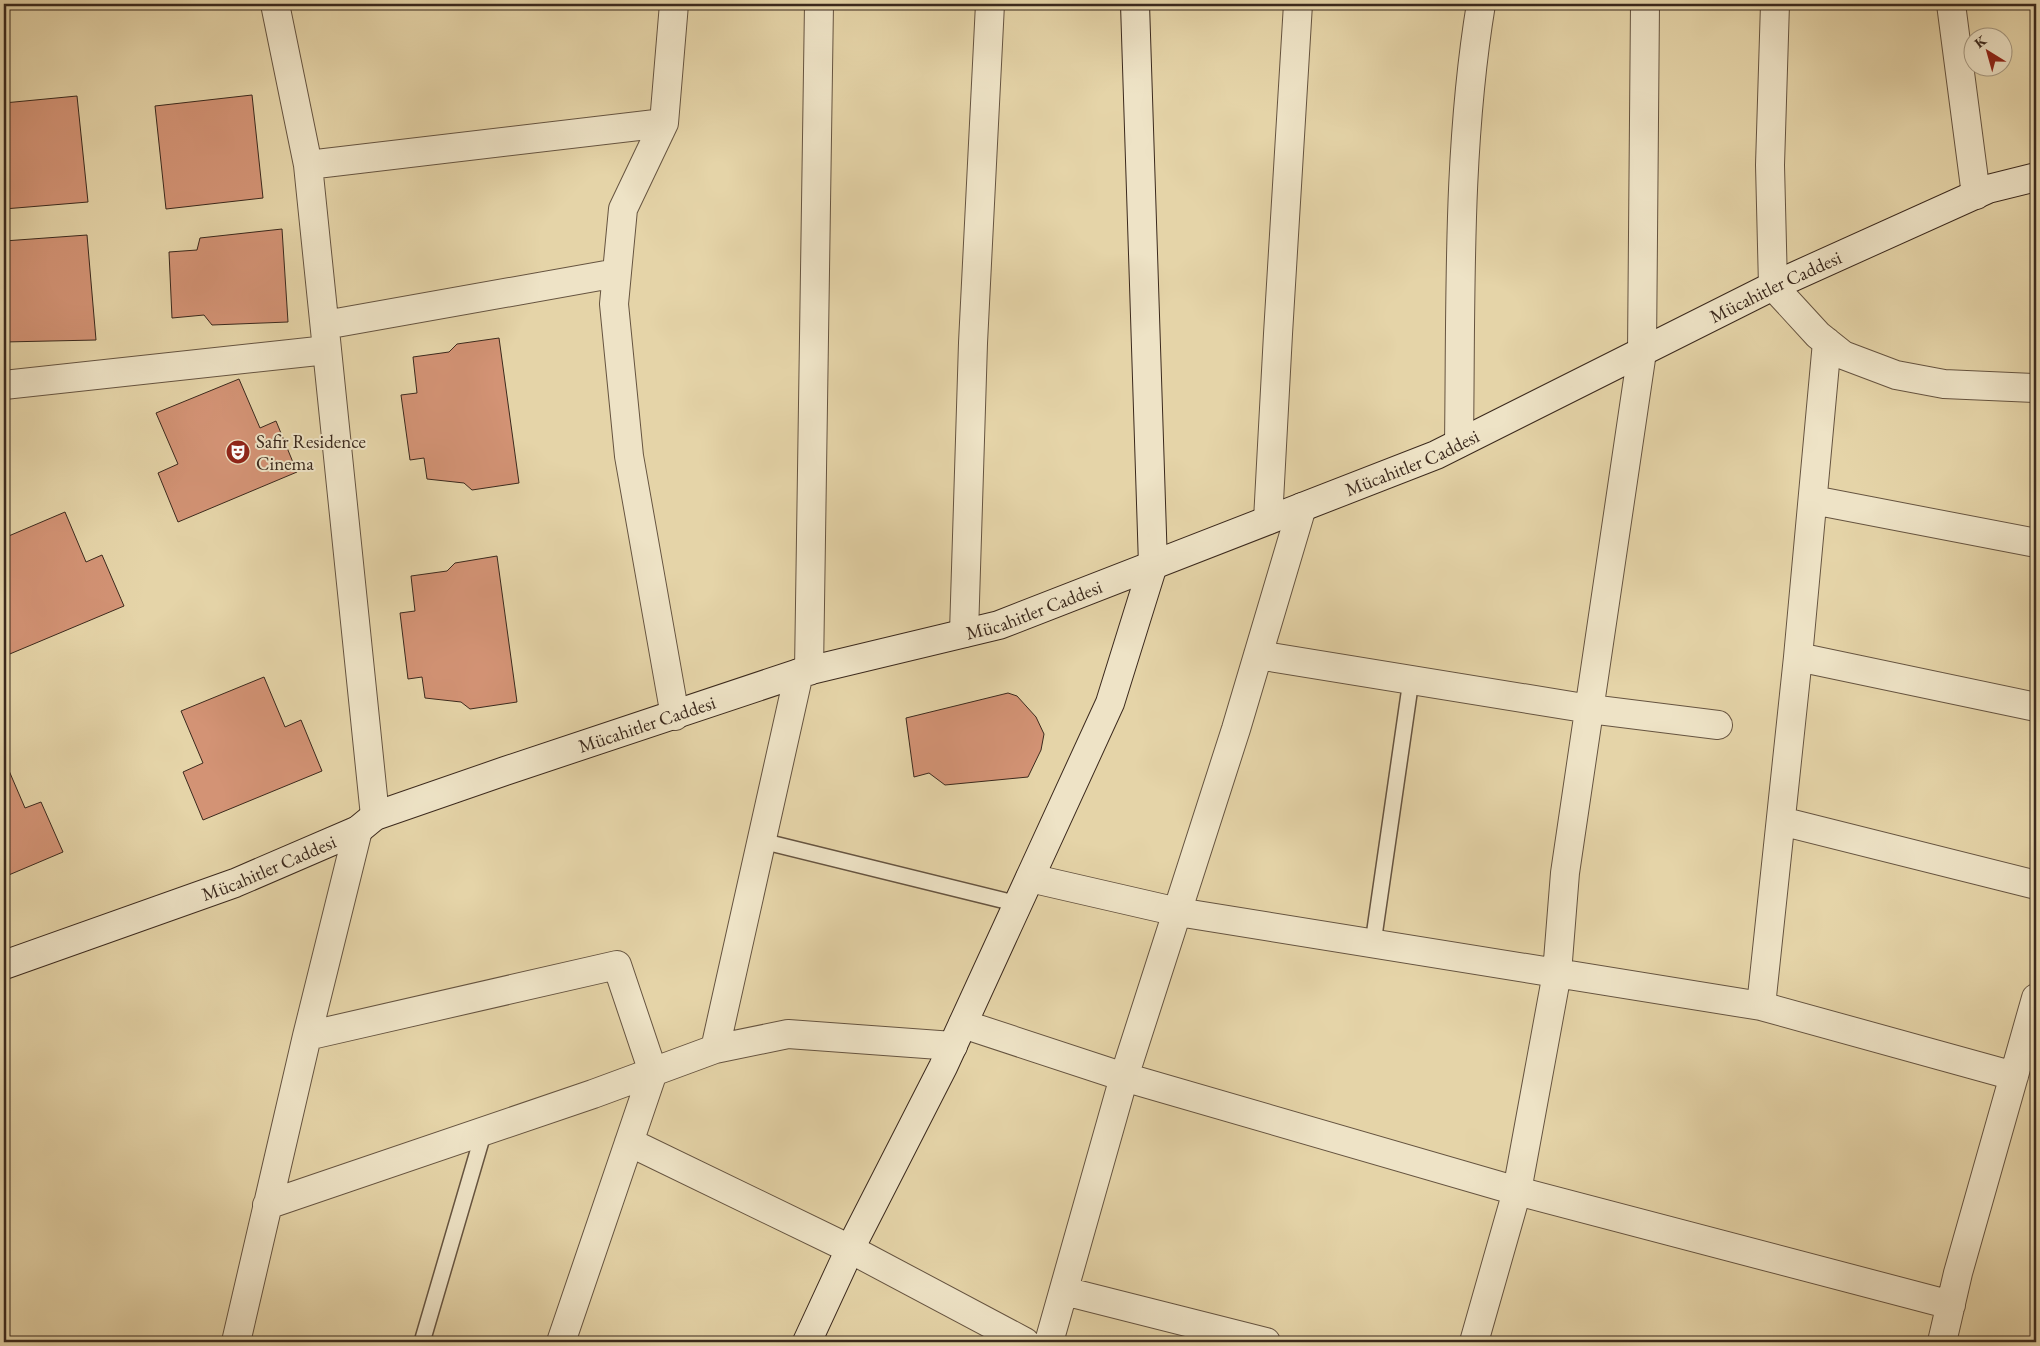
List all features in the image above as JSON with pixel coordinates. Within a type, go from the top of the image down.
[{"type":"street","points":[[236,1342],[307,1036],[366,823],[326,337],[308,165],[275,4]]},
{"type":"street","points":[[674,4],[664,123],[623,209],[614,304],[629,456],[675,716]]},
{"type":"street","points":[[715,1048],[762,841],[804,672],[820,4]]},
{"type":"street","points":[[964,633],[973,343],[990,4]]},
{"type":"street","points":[[807,1342],[850,1249],[958,1035],[1110,703],[1153,565],[1134,4]]},
{"type":"street","points":[[1268,520],[1298,4]]},
{"type":"street","points":[[1460,443],[1463,190],[1476,36],[1481,4]]},
{"type":"street","points":[[1474,1342],[1517,1190],[1557,973],[1566,873],[1642,352],[1645,4]]},
{"type":"street","points":[[1775,4],[1770,165],[1773,286],[1818,335],[1843,355],[1896,374],[1944,384],[2036,388]]},
{"type":"street","points":[[1951,4],[1976,195]]},
{"type":"street","points":[[308,165],[664,123]]},
{"type":"street","name":"Mücahitler Caddesi","points":[[4,965],[234,883],[366,823],[505,771],[804,672],[999,625],[1436,455],[1773,286],[1988,190],[2036,177]]},
{"type":"street","points":[[4,385],[326,337],[617,273]]},
{"type":"street","points":[[1761,1006],[1798,657],[1828,342]]},
{"type":"street","points":[[1813,500],[2036,543]]},
{"type":"street","points":[[1049,1342],[1124,1077],[1178,912],[1302,507]]},
{"type":"street","points":[[1258,655],[1590,709],[1718,725]]},
{"type":"street","points":[[1798,657],[2036,707]]},
{"type":"street","points":[[1781,821],[2036,885]]},
{"type":"street","points":[[1030,878],[1178,912],[1761,1006],[2014,1076]]},
{"type":"street","points":[[307,1036],[617,965],[653,1072],[561,1342]]},
{"type":"street","points":[[1942,1342],[1950,1305],[2036,998]]},
{"type":"street","points":[[267,1206],[653,1072],[715,1048],[788,1034],[958,1035],[1124,1077],[1517,1190],[1950,1305]]},
{"type":"street","points":[[629,1142],[850,1249],[1024,1342]]},
{"type":"street","points":[[1064,1291],[1266,1342]]},
{"type":"lane","points":[[1373,944],[1411,680]]},
{"type":"lane","points":[[762,841],[1018,904]]},
{"type":"lane","points":[[422,1342],[484,1131]]},
{"type":"building","points":[[252,95],[263,198],[166,209],[155,106]]},
{"type":"building","points":[[77,96],[88,202],[4,209],[4,103]]},
{"type":"building","points":[[282,229],[288,322],[212,325],[204,315],[172,318],[169,252],[197,250],[200,238]]},
{"type":"building","points":[[87,235],[96,340],[4,342],[4,241]]},
{"type":"building","points":[[499,338],[519,483],[472,490],[464,483],[427,479],[424,458],[410,460],[401,395],[417,393],[413,357],[449,352],[457,344]]},
{"type":"building","points":[[239,379],[260,428],[276,421],[297,472],[178,522],[158,473],[178,464],[156,413]]},
{"type":"building","points":[[65,512],[86,562],[102,555],[124,606],[5,656],[4,538]]},
{"type":"building","points":[[497,556],[517,702],[470,709],[461,702],[425,698],[422,677],[408,679],[400,613],[415,611],[411,576],[447,571],[455,563]]},
{"type":"building","points":[[264,677],[285,727],[301,720],[322,771],[203,820],[183,772],[203,763],[181,711]]},
{"type":"building","points":[[1008,693],[1017,696],[1036,717],[1044,734],[1041,750],[1028,777],[945,785],[929,773],[914,777],[906,718]]},
{"type":"building","points":[[4,759],[25,808],[41,802],[63,852],[4,877]]},
{"type":"place","name":"Safir Residence Cinema","points":[[238,452]]}]
